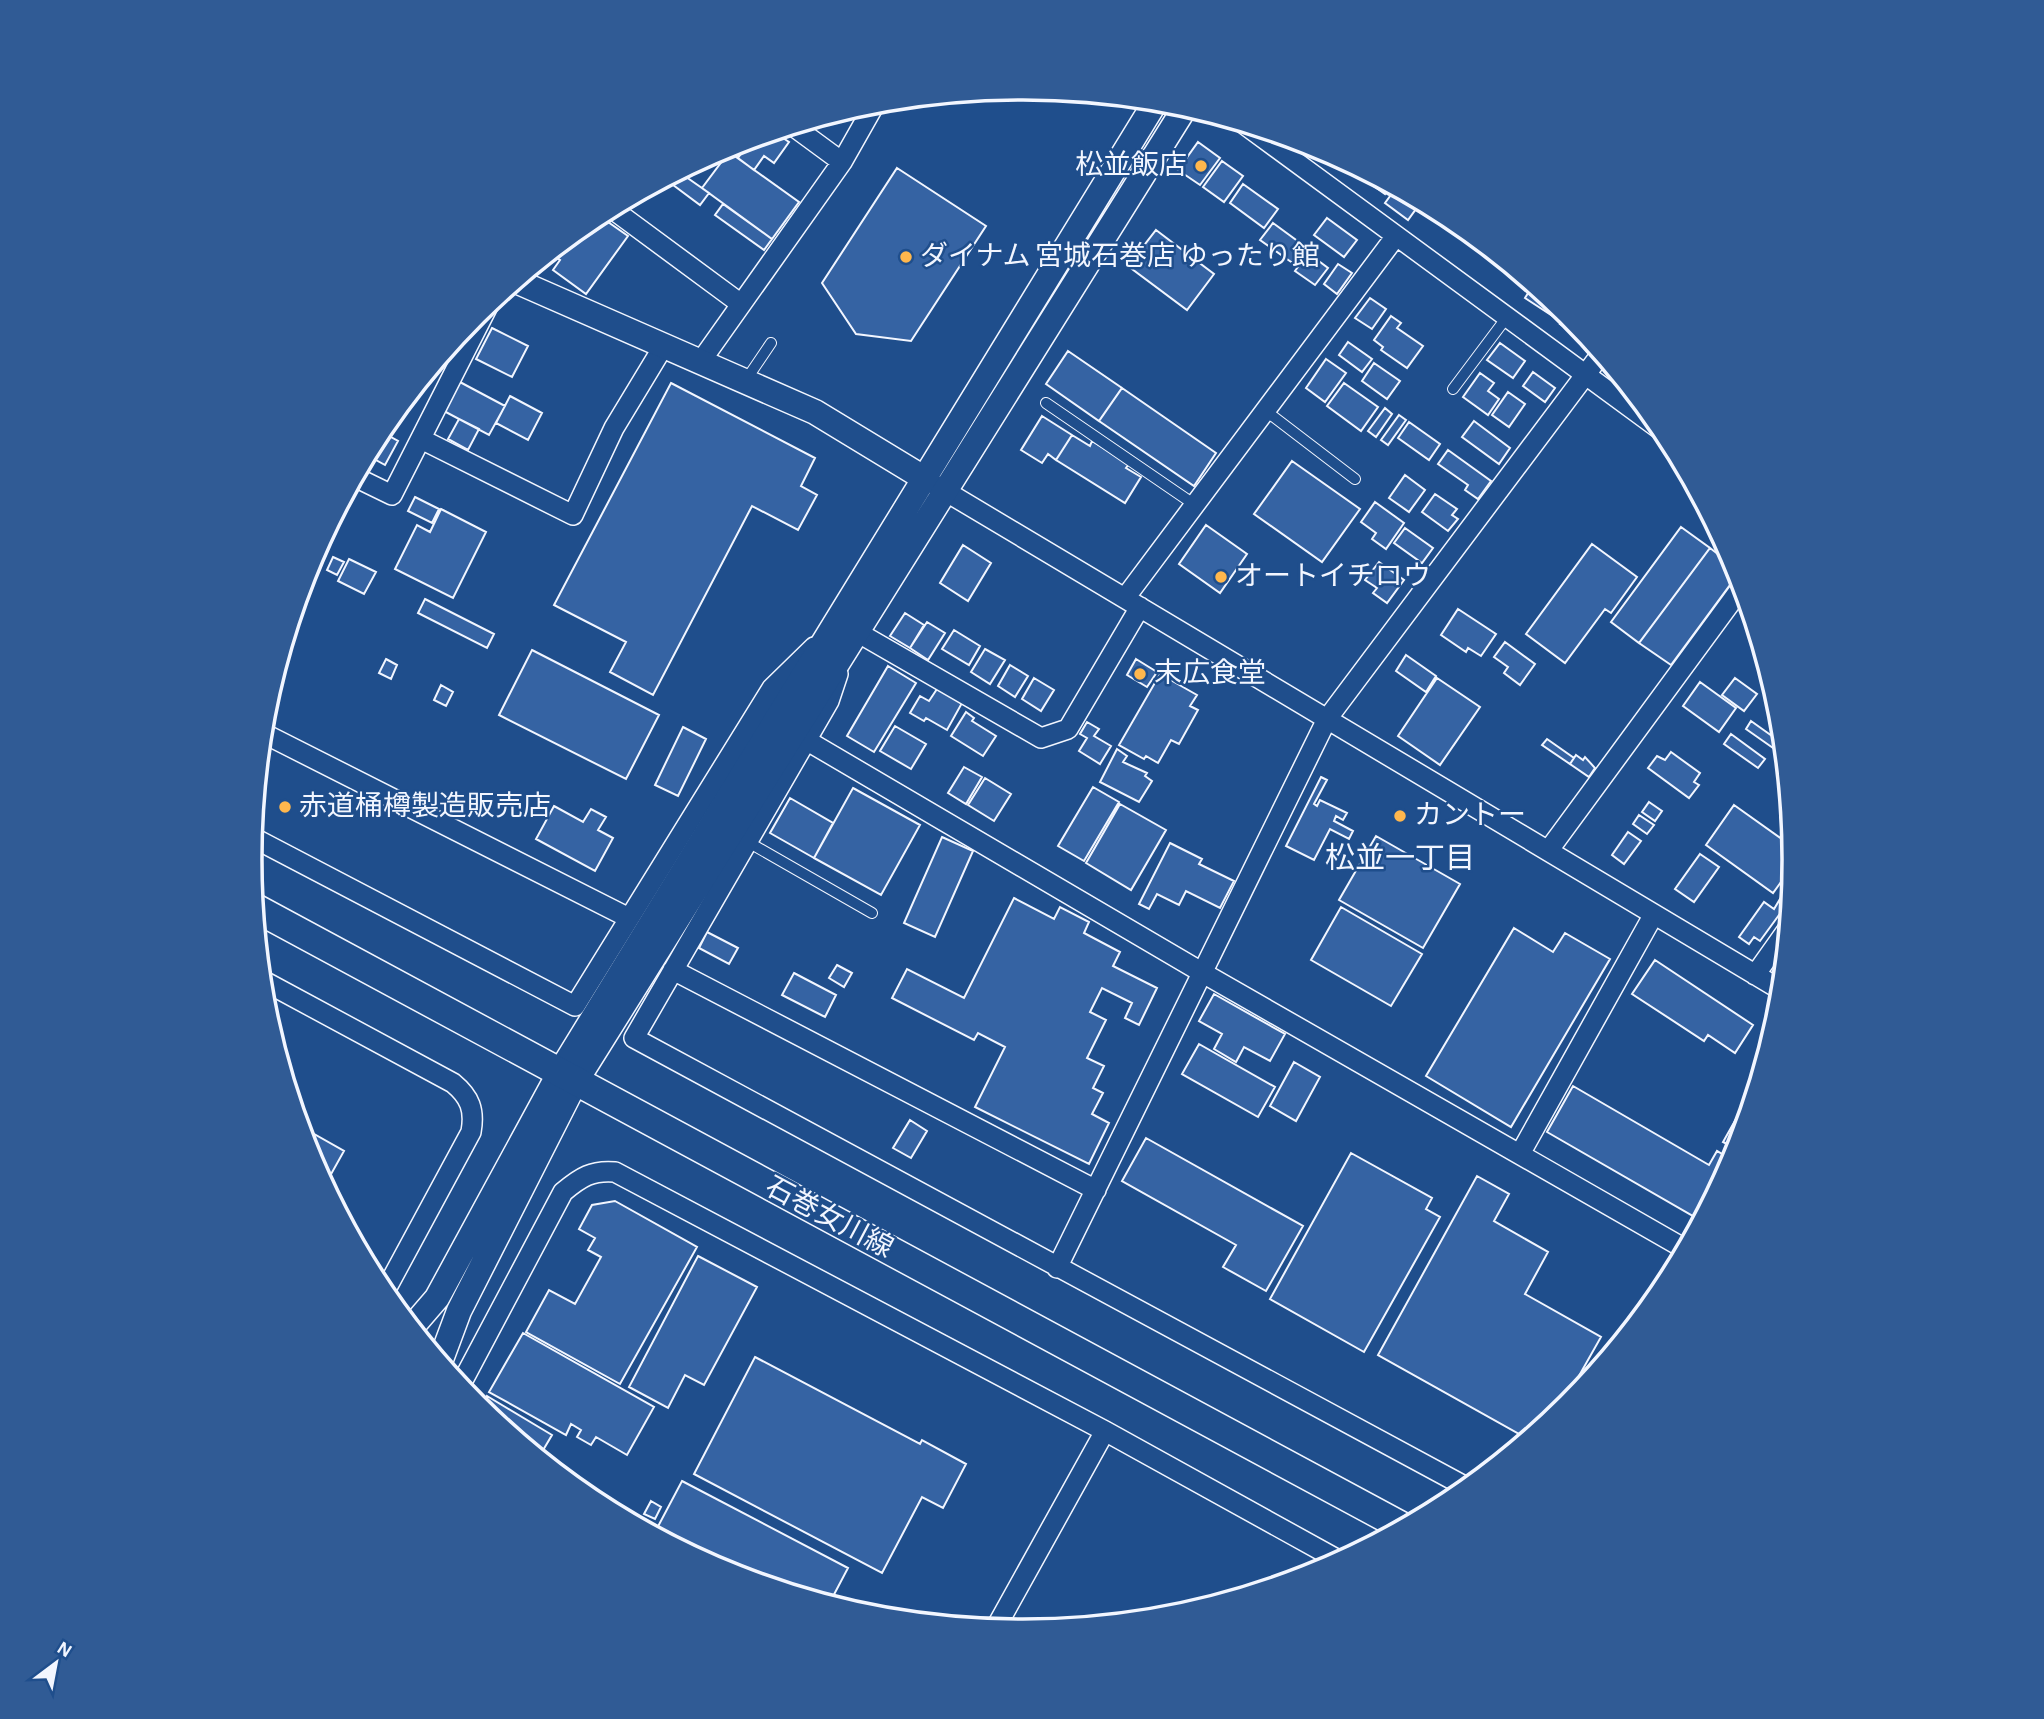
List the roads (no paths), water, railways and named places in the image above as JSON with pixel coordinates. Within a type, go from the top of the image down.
[{"type":"main road","name":"石巻女川線","points":[[264,913],[1393,1522]]},
{"type":"street","points":[[1150,111],[922,477],[844,638],[829,701],[634,1038],[1457,1482]]},
{"type":"street","points":[[701,361],[842,162],[868,115]]},
{"type":"street","points":[[418,1320],[437,1298],[568,1077],[844,638],[945,491],[1179,116]]},
{"type":"street","points":[[802,133],[842,162]]},
{"type":"street","points":[[1266,140],[1636,412]]},
{"type":"street","points":[[621,215],[741,304]]},
{"type":"street","points":[[844,638],[1041,738],[1068,729],[1133,603],[1195,505],[1396,236]]},
{"type":"street","points":[[1044,282],[1066,296]]},
{"type":"street","points":[[525,285],[815,412],[1771,984]]},
{"type":"street","points":[[363,481],[392,495],[475,332]]},
{"type":"street","points":[[421,439],[573,515],[614,429],[663,347]]},
{"type":"street","points":[[1058,1268],[1328,719],[1596,362]]},
{"type":"street","points":[[1548,851],[1734,597]]},
{"type":"street","points":[[263,842],[575,1006],[772,688],[844,638]]},
{"type":"street","points":[[273,738],[629,918]]},
{"type":"street","points":[[806,740],[1203,973],[1677,1244]]},
{"type":"street","points":[[1520,1154],[1654,914]]},
{"type":"street","points":[[1755,975],[1776,945]]},
{"type":"street","points":[[673,970],[1097,1190]]},
{"type":"street","points":[[274,987],[453,1083],[464,1092],[471,1105],[471,1132],[390,1282]]},
{"type":"street","points":[[444,1351],[458,1311],[568,1077]]},
{"type":"street","points":[[465,1376],[564,1192],[585,1175],[599,1170],[615,1172],[1105,1431],[1328,1554]]},
{"type":"street","points":[[1001,1619],[1105,1431]]},
{"type":"lane","points":[[1453,389],[1507,317]]},
{"type":"lane","points":[[746,380],[771,344]]},
{"type":"lane","points":[[1046,403],[1195,505]]},
{"type":"lane","points":[[1265,411],[1356,479]]},
{"type":"lane","points":[[748,842],[872,913]]},
{"type":"place","name":"松並飯店","points":[[1201,166]]},
{"type":"place","name":"ダイナム 宮城石巻店 ゆったり館","points":[[906,257]]},
{"type":"place","name":"オートイチロウ","points":[[1221,577]]},
{"type":"place","name":"末広食堂","points":[[1140,674]]},
{"type":"place","name":"赤道桶樽製造販売店","points":[[285,807]]},
{"type":"place","name":"カントー","points":[[1400,816]]},
{"type":"district","name":"松並一丁目","points":[[1400,859]]}]
